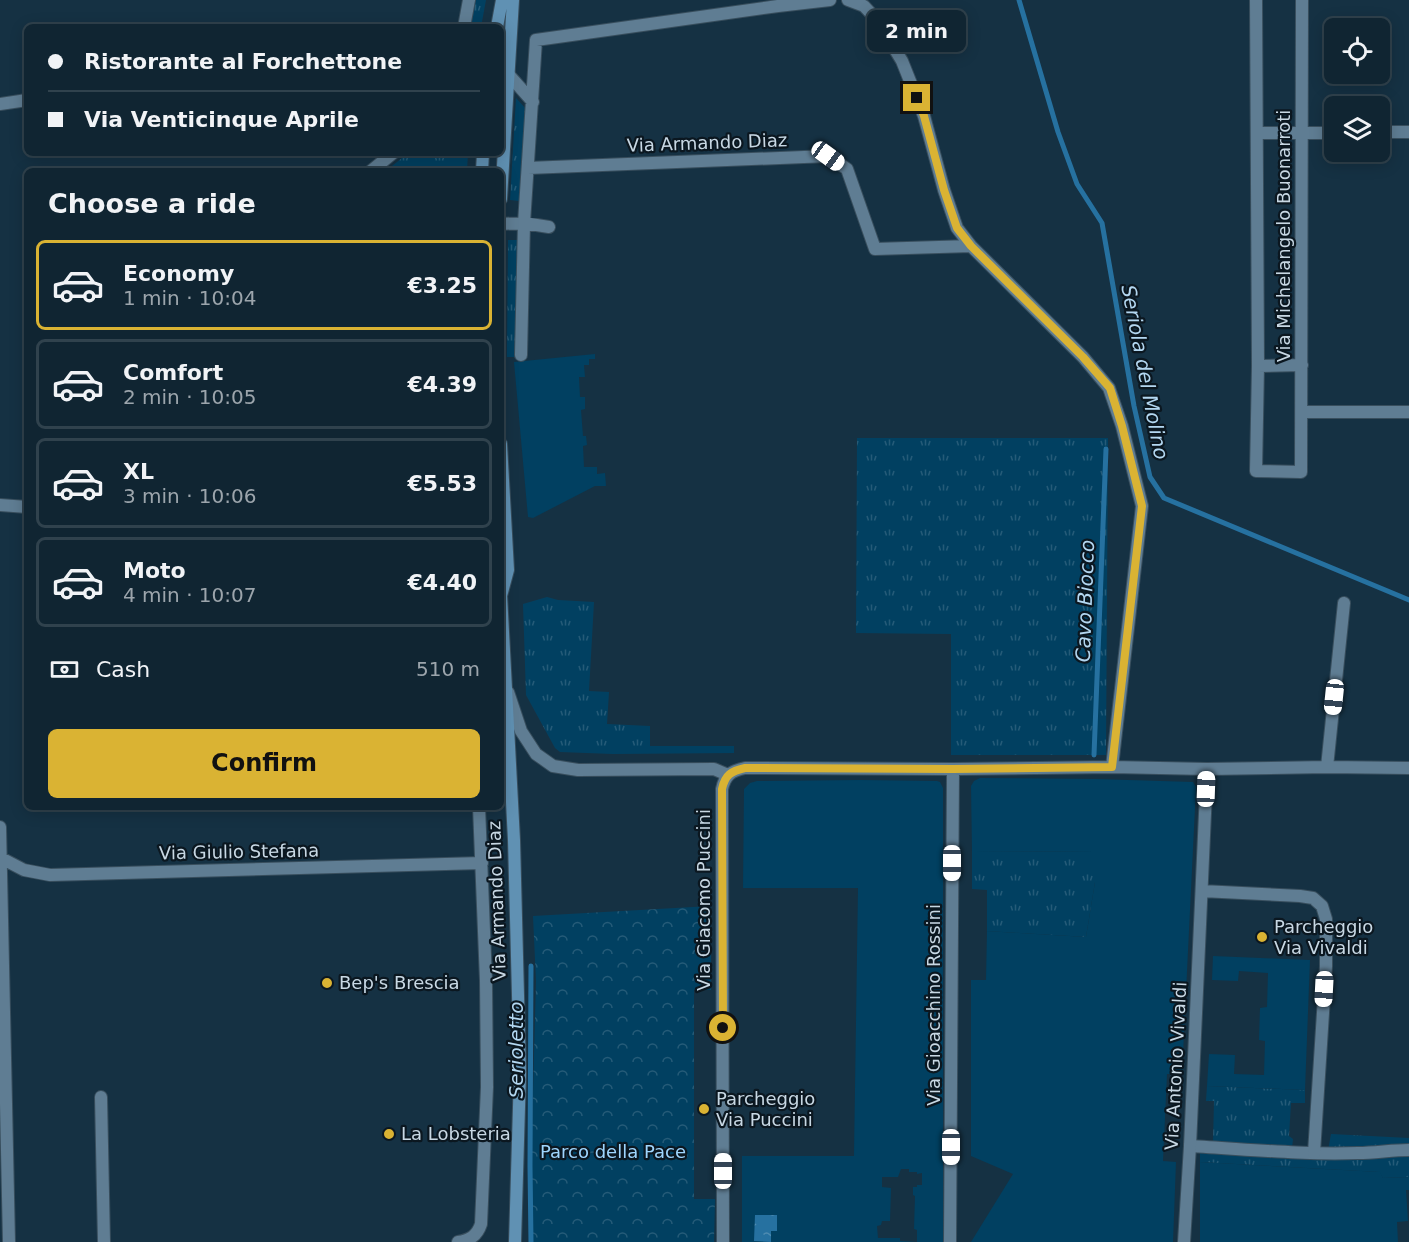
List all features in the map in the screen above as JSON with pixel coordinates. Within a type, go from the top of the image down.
[{"type":"main road","points":[[498,24],[502,0]]},
{"type":"main road","points":[[504,145],[513,0]]},
{"type":"main road","name":"Via Armando Diaz","points":[[504,498],[508,570],[504,584]]},
{"type":"main road","name":"Via Armando Diaz","points":[[504,650],[514,852],[520,1072],[515,1242]]},
{"type":"street","points":[[465,24],[469,0]]},
{"type":"street","points":[[521,354],[524,223],[536,40],[830,0]]},
{"type":"street","points":[[848,0],[865,3],[902,61],[924,116],[957,228],[971,246],[1083,357],[1110,388],[1142,506],[1112,767]]},
{"type":"street","name":"Via Michelangelo Buonarroti","points":[[1256,0],[1258,366],[1256,471],[1301,472],[1302,0]]},
{"type":"street","points":[[508,74],[533,102]]},
{"type":"street","points":[[0,104],[24,100]]},
{"type":"street","points":[[1257,133],[1324,132]]},
{"type":"street","points":[[1390,132],[1409,132]]},
{"type":"street","points":[[375,168],[389,156]]},
{"type":"street","name":"Via Armando Diaz","points":[[528,168],[828,156],[847,169],[875,249],[971,246]]},
{"type":"street","points":[[504,224],[524,223],[549,227]]},
{"type":"street","points":[[1258,366],[1302,365]]},
{"type":"street","points":[[1302,412],[1409,412]]},
{"type":"street","points":[[0,506],[24,507]]},
{"type":"street","points":[[1327,767],[1344,603]]},
{"type":"street","points":[[506,686],[520,731],[536,754],[553,766],[578,770],[714,769],[728,775],[745,768],[1409,768]]},
{"type":"street","name":"Via Gioacchino Rossini","points":[[951,1242],[953,769]]},
{"type":"street","name":"Via Antonio Vivaldi","points":[[1184,1242],[1207,769]]},
{"type":"street","name":"Via Giacomo Puccini","points":[[723,1242],[722,789],[728,775]]},
{"type":"street","name":"Via Armando Diaz","points":[[476,1239],[481,1224],[487,1087],[486,981],[479,810]]},
{"type":"street","points":[[0,827],[9,1242]]},
{"type":"street","name":"Via Giulio Stefana","points":[[1,858],[24,870],[50,874],[482,863]]},
{"type":"street","points":[[1202,891],[1300,896],[1312,898],[1322,906],[1326,918],[1326,966],[1314,1153]]},
{"type":"street","points":[[101,1097],[104,1242]]},
{"type":"street","points":[[1190,1146],[1314,1153],[1409,1150]]},
{"type":"street","points":[[458,1242],[476,1239]]},
{"type":"green space","points":[[474,0],[486,0],[482,24],[471,24]]},
{"type":"green space","points":[[516,98],[526,109],[519,201],[510,200]]},
{"type":"green space","points":[[404,156],[468,156],[467,168],[390,168]]},
{"type":"green space","points":[[508,240],[521,240],[519,357],[507,357]]},
{"type":"green space","points":[[595,354],[595,359],[589,359],[589,365],[584,365],[585,377],[579,377],[580,397],[585,397],[585,409],[581,410],[583,436],[586,436],[587,445],[583,446],[584,467],[597,467],[597,474],[605,473],[606,486],[595,486],[533,518],[528,517],[514,362]]},
{"type":"green space","points":[[857,438],[1108,438],[1106,755],[951,755],[951,634],[856,633]]},
{"type":"green space","points":[[547,597],[558,600],[594,602],[589,691],[609,692],[607,724],[650,726],[650,746],[734,746],[734,753],[613,754],[560,752],[555,748],[526,695],[523,604]]},
{"type":"green space","points":[[980,778],[1193,782],[1196,787],[1182,1074],[1167,1074],[1163,1161],[1176,1162],[1173,1242],[971,1242],[1013,1174],[971,1156],[971,980],[986,980],[987,931],[1086,937],[1095,882],[1095,852],[972,851],[971,786]]},
{"type":"green space","points":[[757,781],[937,781],[943,788],[943,1242],[917,1242],[742,1242],[742,1156],[854,1156],[858,888],[743,888],[744,789],[750,783]],"holes":[[[901,1169],[909,1169],[909,1172],[922,1173],[922,1185],[913,1187],[914,1229],[917,1230],[917,1242],[900,1241],[900,1238],[878,1238],[877,1226],[881,1225],[882,1221],[890,1221],[891,1188],[882,1187],[882,1177],[898,1177]]]},
{"type":"green space","points":[[972,851],[1095,852],[1095,882],[1086,937],[987,931],[987,890],[972,889]]},
{"type":"green space","name":"Parco della Pace","points":[[711,906],[711,990],[694,990],[694,1199],[715,1199],[714,1242],[529,1242],[536,981],[533,916]]},
{"type":"green space","points":[[1213,956],[1310,960],[1305,1090],[1207,1086],[1209,1054],[1235,1055],[1234,1074],[1264,1075],[1265,1041],[1259,1040],[1260,1008],[1267,1007],[1268,973],[1239,971],[1238,981],[1212,980]]},
{"type":"green space","points":[[1207,1086],[1305,1090],[1305,1103],[1291,1103],[1289,1136],[1293,1139],[1292,1148],[1213,1142],[1214,1101],[1206,1101]]},
{"type":"green space","points":[[1331,1134],[1409,1138],[1409,1177],[1383,1178],[1379,1172],[1200,1162],[1200,1149],[1327,1156]]},
{"type":"green space","points":[[1200,1162],[1380,1172],[1383,1178],[1409,1177],[1409,1190],[1406,1190],[1408,1221],[1397,1222],[1398,1242],[1200,1242]]},
{"type":"water","points":[[755,1215],[777,1215],[777,1231],[771,1231],[771,1242],[754,1241]]},
{"type":"waterway","name":"Seriola del Molino","points":[[1019,0],[1058,132],[1077,184],[1102,223],[1134,406],[1150,477],[1164,498],[1409,600]]},
{"type":"waterway","name":"Cavo Biocco","points":[[1094,755],[1106,449]]},
{"type":"waterway","name":"Serioletto","points":[[531,966],[531,1242]]},
{"type":"place","name":"Parcheggio Via Vivaldi","points":[[1262,937]]},
{"type":"place","name":"Bep's Brescia","points":[[327,983]]},
{"type":"place","name":"Parcheggio Via Puccini","points":[[704,1109]]},
{"type":"place","name":"La Lobsteria","points":[[389,1134]]},
{"type":"route","points":[[723,1028],[722,789],[728,775],[745,768],[1112,767],[1142,506],[1122,426],[1110,388],[1083,357],[971,246],[957,228],[917,98]]}]
